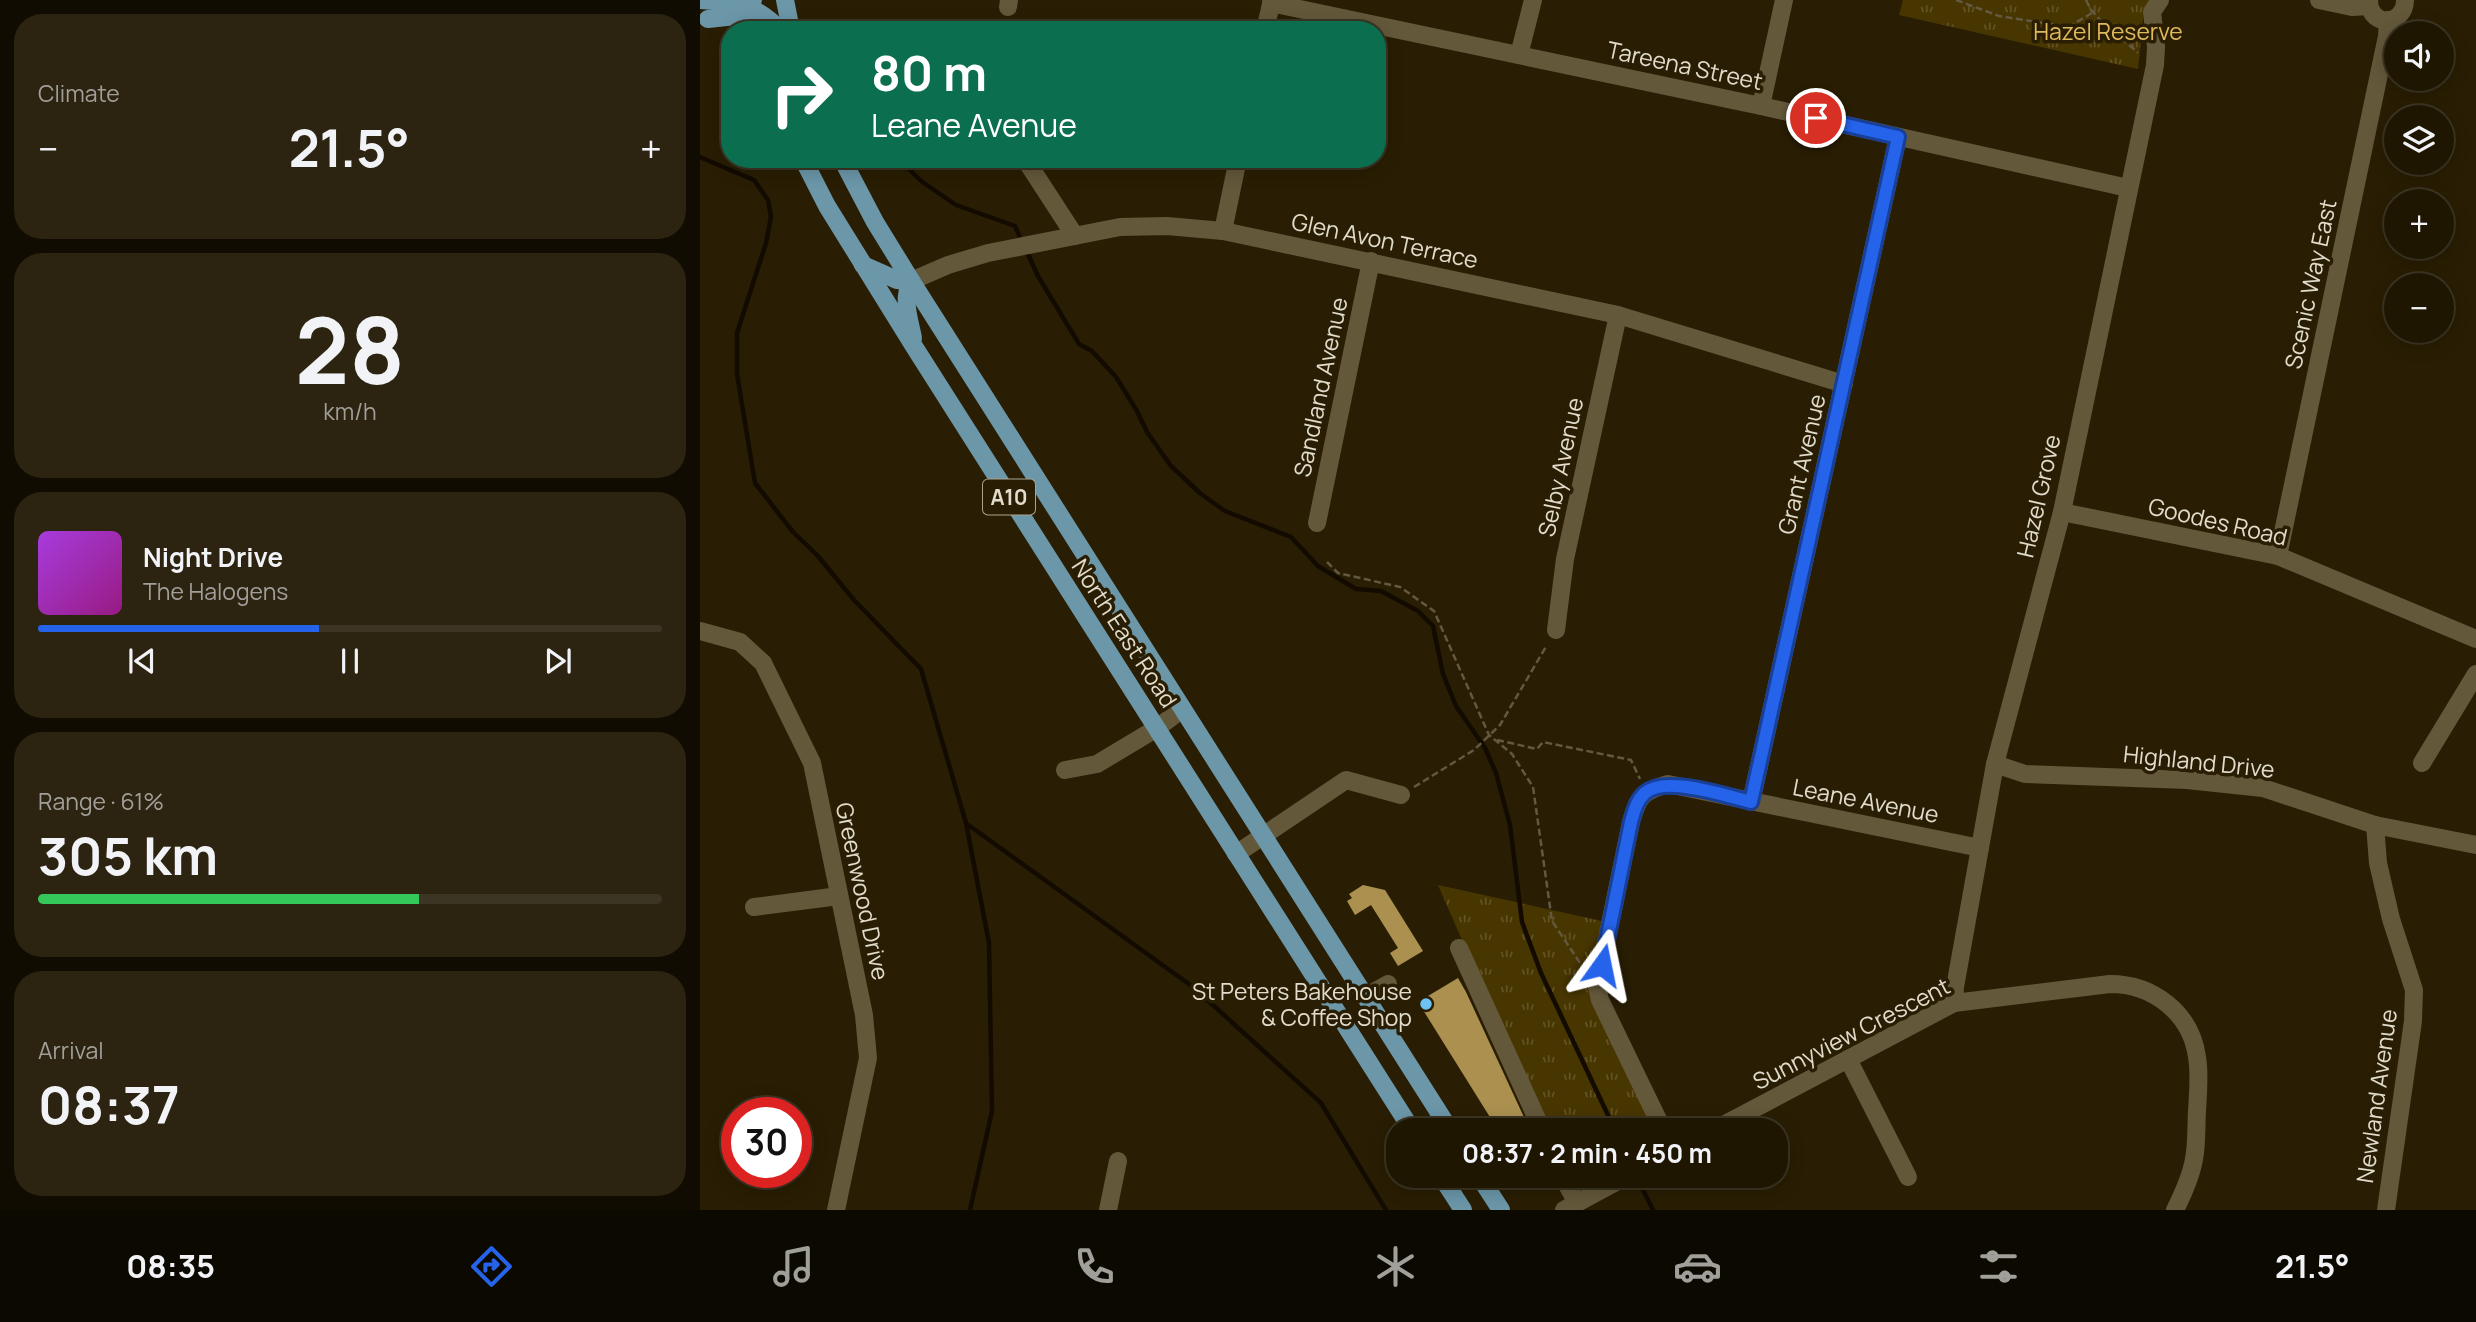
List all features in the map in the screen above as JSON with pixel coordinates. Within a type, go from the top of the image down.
[{"type":"main road","points":[[700,0],[750,2],[771,21]]},
{"type":"main road","points":[[785,0],[789,21]]},
{"type":"main road","points":[[704,18],[736,16],[750,2]]},
{"type":"main road","points":[[750,2],[753,21]]},
{"type":"main road","points":[[704,18],[721,24]]},
{"type":"main road","name":"North East Road","points":[[808,168],[827,206],[915,348],[1404,1118]]},
{"type":"main road","name":"North East Road","points":[[847,168],[875,222],[911,281],[1442,1118]]},
{"type":"main road","points":[[863,265],[897,280],[911,281],[906,300],[915,348]]},
{"type":"main road","points":[[1449,1188],[1463,1210]]},
{"type":"main road","points":[[1487,1188],[1501,1210]]},
{"type":"street","points":[[1519,55],[1533,0]]},
{"type":"street","points":[[1761,106],[1784,0]]},
{"type":"street","name":"Hazel Grove","points":[[1954,1003],[1995,765],[2062,512],[2153,72],[2156,47],[2152,12],[2160,0]]},
{"type":"street","points":[[2319,0],[2352,7],[2369,3],[2373,14],[2379,19],[2388,20],[2397,18],[2403,12],[2405,0]]},
{"type":"street","points":[[1267,21],[1271,1]]},
{"type":"street","name":"Tareena Street","points":[[1271,1],[1363,21]]},
{"type":"street","name":"Scenic Way East","points":[[2278,556],[2387,36],[2388,20]]},
{"type":"street","name":"Tareena Street","points":[[1386,26],[2128,188]]},
{"type":"street","name":"Grant Avenue","points":[[1751,802],[1898,137]]},
{"type":"street","points":[[1031,168],[1075,236]]},
{"type":"street","points":[[1223,231],[1236,168]]},
{"type":"street","name":"Glen Avon Terrace","points":[[911,281],[948,265],[1013,248],[1120,227],[1167,226],[1223,231],[1618,315],[1844,384]]},
{"type":"street","name":"Sandland Avenue","points":[[1317,523],[1371,261]]},
{"type":"street","name":"Selby Avenue","points":[[1556,630],[1564,559],[1618,315]]},
{"type":"street","name":"Goodes Road","points":[[2062,512],[2278,556],[2476,639]]},
{"type":"street","name":"Greenwood Drive","points":[[700,631],[740,642],[763,663],[812,763],[864,1015],[868,1058],[836,1210]]},
{"type":"street","points":[[2421,764],[2476,674]]},
{"type":"street","points":[[1065,770],[1097,764],[1157,728],[1181,710]]},
{"type":"street","name":"Highland Drive","points":[[1995,765],[2025,774],[2188,780],[2263,788],[2375,825],[2476,845]]},
{"type":"street","points":[[1236,854],[1346,780],[1401,795]]},
{"type":"street","name":"Leane Avenue","points":[[1646,791],[1668,784],[1980,848]]},
{"type":"street","points":[[1646,791],[1637,802],[1631,822],[1597,987],[1600,1000],[1658,1118]]},
{"type":"street","name":"Newland Avenue","points":[[2375,825],[2378,863],[2391,919],[2414,990],[2413,1021],[2386,1210]]},
{"type":"street","points":[[754,907],[839,896]]},
{"type":"street","points":[[1459,948],[1537,1118]]},
{"type":"street","points":[[1365,997],[1388,984]]},
{"type":"street","name":"Sunnyview Crescent","points":[[1737,1118],[1954,1003],[2110,984],[2127,985],[2147,990],[2172,1007],[2191,1034],[2198,1065],[2194,1160],[2175,1210]]},
{"type":"street","points":[[1848,1059],[1908,1177]]},
{"type":"street","points":[[1108,1210],[1118,1161]]},
{"type":"street","points":[[1565,1188],[1570,1206],[1605,1188]]},
{"type":"path","points":[[1956,0],[1999,16],[2068,27],[2092,13]]},
{"type":"path","points":[[2086,0],[2092,13],[2103,25],[2130,45],[2153,72]]},
{"type":"path","points":[[1327,562],[1338,573],[1400,587],[1415,595],[1434,611],[1489,735],[1512,754],[1533,787],[1552,921],[1569,950],[1597,987]]},
{"type":"path","points":[[1401,795],[1474,750],[1500,725],[1556,630]]},
{"type":"path","points":[[1494,739],[1537,749],[1543,742],[1631,760],[1646,791]]},
{"type":"green space","name":"Hazel Reserve","points":[[1903,0],[2151,0],[2144,11],[2138,69],[1899,15]]},
{"type":"green space","points":[[1438,885],[1611,923],[1597,987],[1657,1118],[1540,1118]]},
{"type":"building","points":[[1363,885],[1385,890],[1423,951],[1398,966],[1390,953],[1398,948],[1371,905],[1355,915],[1347,901],[1352,898],[1349,894]]},
{"type":"building","points":[[1458,978],[1524,1118],[1490,1118],[1418,1002]]},
{"type":"waterway","points":[[700,157],[721,166]]},
{"type":"waterway","points":[[726,168],[754,180],[768,200],[771,217],[766,243],[737,333],[737,374],[755,483],[793,532],[921,669],[966,823],[989,943],[992,1111],[970,1210]]},
{"type":"waterway","points":[[908,168],[921,181],[956,205],[1015,226],[1022,242]]},
{"type":"waterway","points":[[1026,250],[1038,276],[1079,344],[1092,351],[1116,377],[1147,432],[1171,466],[1201,494],[1225,511],[1291,537],[1318,566],[1356,589],[1381,591],[1418,611],[1433,626],[1443,674],[1456,706],[1485,748],[1496,773],[1510,825],[1522,922],[1541,973],[1609,1118]]},
{"type":"waterway","points":[[967,824],[1193,987],[1321,1103],[1386,1210]]},
{"type":"waterway","points":[[1642,1188],[1653,1210]]},
{"type":"place","name":"St Peters Bakehouse & Coffee Shop","points":[[1426,1004]]},
{"type":"route","points":[[1602,965],[1631,822],[1637,802],[1646,791],[1668,784],[1751,802],[1898,137],[1816,118]]}]
